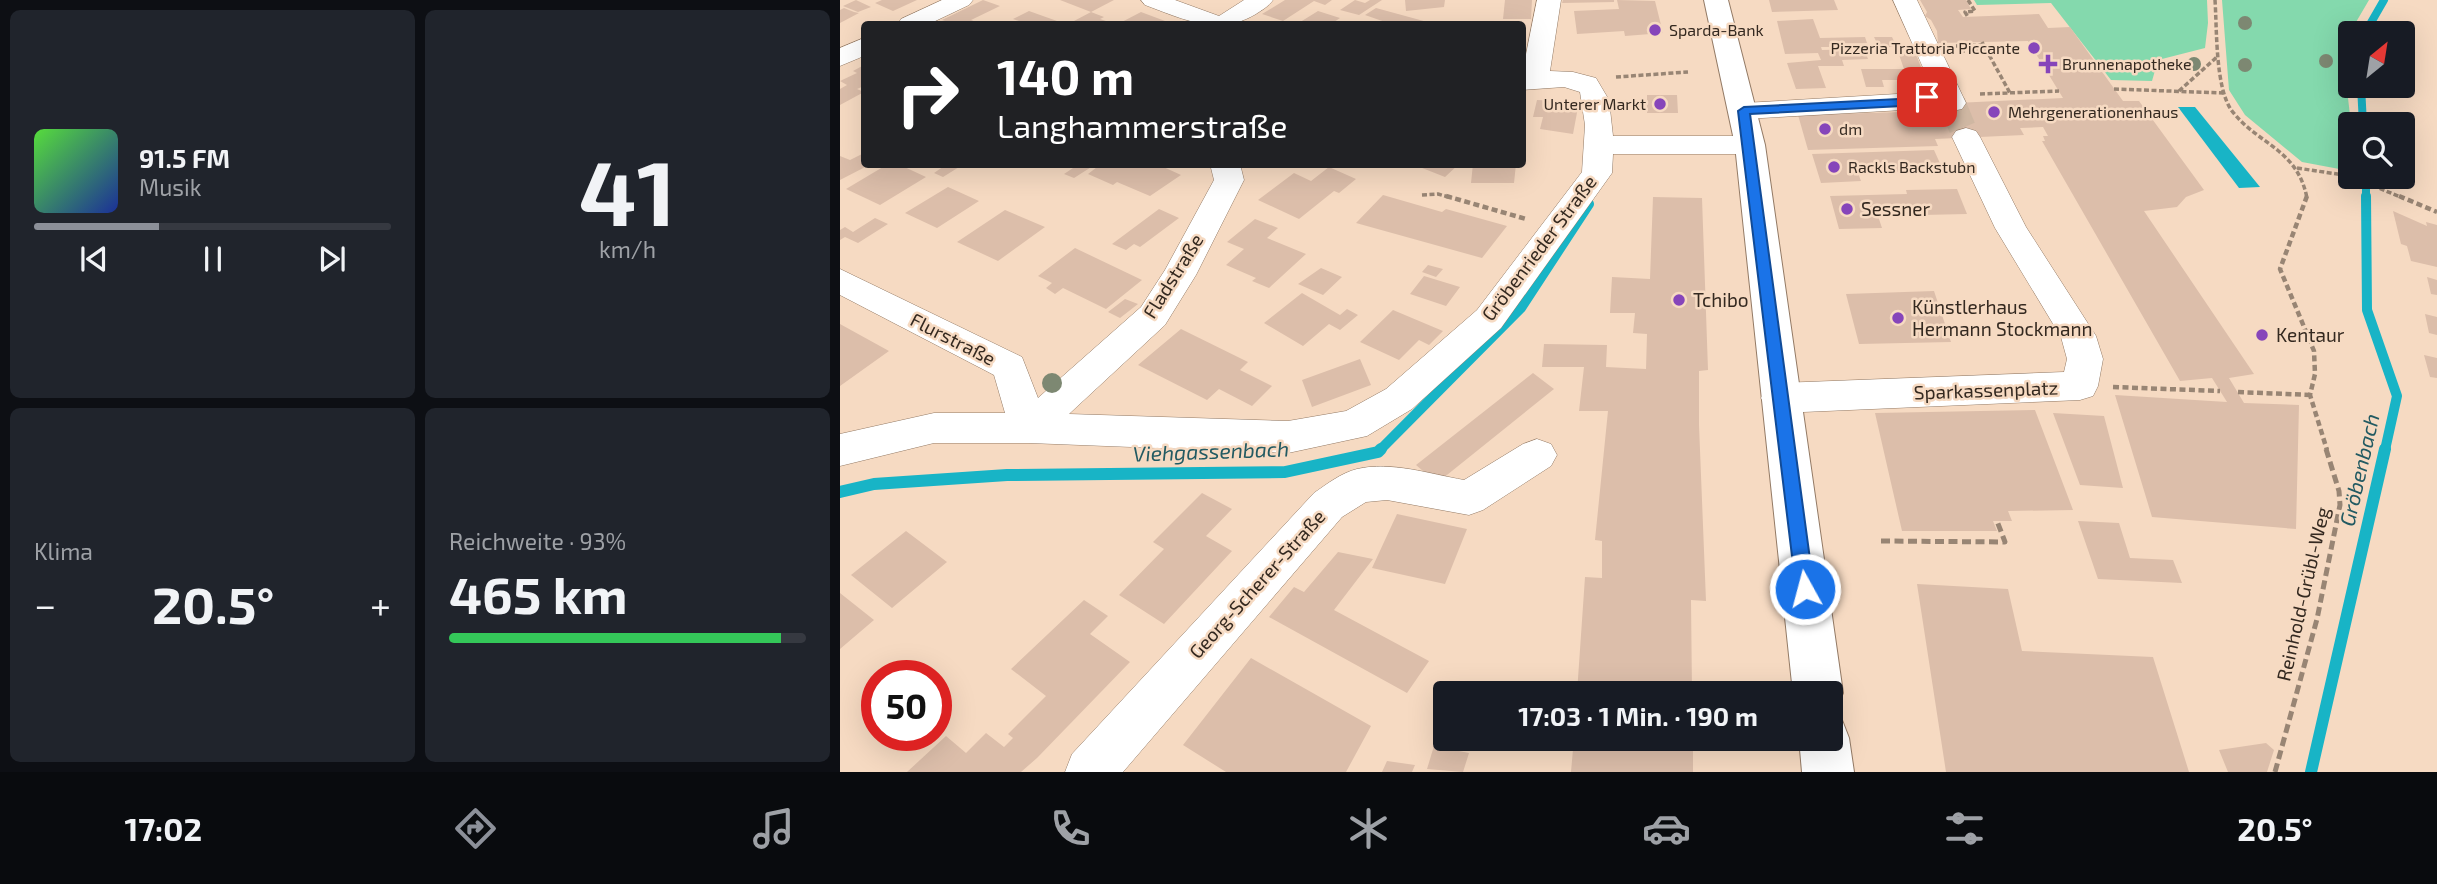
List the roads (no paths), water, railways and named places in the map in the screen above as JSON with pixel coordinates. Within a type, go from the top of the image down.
[{"type":"main road","points":[[1716,0],[1747,128],[1816,681]]},
{"type":"main road","points":[[1826,751],[1828,772]]},
{"type":"street","points":[[917,21],[961,0]]},
{"type":"street","points":[[1153,0],[1212,21]]},
{"type":"street","points":[[1226,21],[1261,0]]},
{"type":"street","points":[[1529,81],[1549,0]]},
{"type":"street","points":[[1599,145],[1747,128],[1921,101],[1927,97],[1950,99],[1905,0]]},
{"type":"street","points":[[840,58],[861,48]]},
{"type":"street","name":"Gröbenrieder Straße","points":[[840,450],[934,428],[1029,428],[1288,437],[1354,425],[1399,399],[1489,318],[1597,173],[1599,145],[1596,93],[1588,84],[1574,80],[1529,81]]},
{"type":"street","name":"Sparkassenplatz","points":[[1780,398],[2075,396],[2085,359],[2078,336],[2011,228],[1966,137]]},
{"type":"street","name":"Fladstraße","points":[[1029,428],[1153,316],[1179,275],[1229,180],[1226,168]]},
{"type":"street","name":"Flurstraße","points":[[840,281],[1009,368],[1029,428]]},
{"type":"street","name":"Georg-Scherer-Straße","points":[[1090,772],[1328,505],[1358,486],[1387,483],[1469,498],[1537,455]]},
{"type":"water","points":[[2178,107],[2195,107],[2260,187],[2239,188]]},
{"type":"waterway","name":"Gröbenbach","points":[[2372,21],[2384,0]]},
{"type":"waterway","name":"Gröbenbach","points":[[2362,98],[2362,112]]},
{"type":"waterway","name":"Gröbenbach","points":[[2366,189],[2366,196]]},
{"type":"waterway","name":"Gröbenbach","points":[[2366,196],[2367,310],[2397,396],[2385,450]]},
{"type":"waterway","name":"Viehgassenbach","points":[[1380,450],[1521,308],[1589,204]]},
{"type":"waterway","name":"Gröbenbach","points":[[2311,772],[2385,449]]},
{"type":"waterway","name":"Viehgassenbach","points":[[840,492],[874,484],[1007,475],[1285,472],[1380,450]]},
{"type":"tunnel","points":[[1952,103],[1966,137]]},
{"type":"place","name":"Sparda-Bank","points":[[1655,30]]},
{"type":"place","name":"Pizzeria Trattoria Piccante","points":[[2034,48]]},
{"type":"place","name":"Brunnenapotheke","points":[[2048,64]]},
{"type":"place","name":"Unterer Markt","points":[[1660,104]]},
{"type":"place","name":"Mehrgenerationenhaus","points":[[1994,112]]},
{"type":"place","name":"dm","points":[[1825,129]]},
{"type":"place","name":"Rackls Backstubn","points":[[1834,167]]},
{"type":"place","name":"Sessner","points":[[1847,209]]},
{"type":"place","name":"Tchibo","points":[[1679,300]]},
{"type":"place","name":"Künstlerhaus Hermann Stockmann","points":[[1898,318]]},
{"type":"place","name":"Kentaur","points":[[2262,335]]}]
